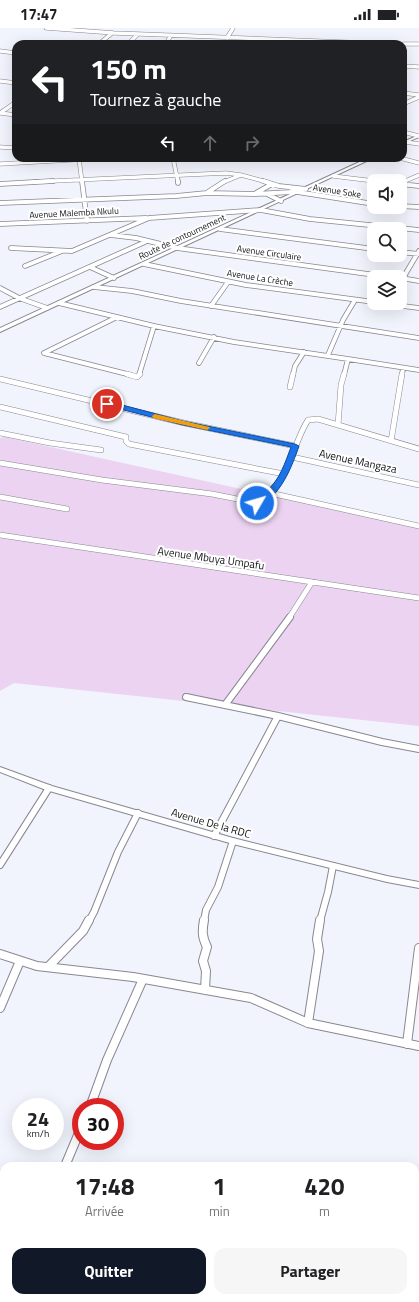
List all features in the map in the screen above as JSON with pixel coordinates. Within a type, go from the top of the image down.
[{"type":"street","points":[[46,28],[112,33],[289,40]]},
{"type":"street","points":[[101,32],[105,28]]},
{"type":"street","points":[[167,40],[173,28]]},
{"type":"street","points":[[227,38],[233,28]]},
{"type":"street","points":[[104,40],[112,33]]},
{"type":"street","points":[[132,40],[138,34]]},
{"type":"street","points":[[407,44],[419,44]]},
{"type":"street","points":[[0,51],[12,52]]},
{"type":"street","points":[[407,66],[419,67]]},
{"type":"street","points":[[0,81],[12,82]]},
{"type":"street","points":[[407,94],[419,96]]},
{"type":"street","points":[[407,102],[419,96]]},
{"type":"street","points":[[0,113],[12,105]]},
{"type":"street","points":[[0,113],[12,114]]},
{"type":"street","points":[[407,133],[419,136]]},
{"type":"street","points":[[407,142],[419,136]]},
{"type":"street","points":[[407,143],[419,144]]},
{"type":"street","points":[[0,147],[12,148]]},
{"type":"street","points":[[407,160],[419,163]]},
{"type":"street","points":[[0,164],[32,162]]},
{"type":"street","points":[[79,162],[87,221]]},
{"type":"street","points":[[174,162],[178,183]]},
{"type":"street","name":"Route de contournement","points":[[0,330],[363,162]]},
{"type":"street","points":[[0,184],[226,172],[279,186],[295,192]]},
{"type":"street","points":[[207,193],[221,186],[224,182],[241,175]]},
{"type":"street","points":[[407,181],[419,175]]},
{"type":"street","points":[[333,176],[367,180]]},
{"type":"street","points":[[255,194],[272,184]]},
{"type":"street","points":[[407,185],[419,186]]},
{"type":"street","points":[[279,186],[306,189]]},
{"type":"street","points":[[0,203],[176,196],[207,193],[255,194],[295,192]]},
{"type":"street","name":"Avenue Soke","points":[[295,192],[367,203]]},
{"type":"street","points":[[266,193],[281,201]]},
{"type":"street","points":[[407,206],[419,207]]},
{"type":"street","name":"Avenue Malemba Nkulu","points":[[0,224],[205,215],[261,210],[310,219],[419,230]]},
{"type":"street","points":[[11,248],[36,248],[63,251],[77,250],[149,218]]},
{"type":"street","points":[[220,229],[367,248]]},
{"type":"street","points":[[120,230],[128,236]]},
{"type":"street","points":[[108,235],[128,236],[145,242]]},
{"type":"street","points":[[0,307],[145,242]]},
{"type":"street","name":"Avenue Circulaire","points":[[145,242],[177,248],[367,274]]},
{"type":"street","points":[[25,266],[63,251]]},
{"type":"street","points":[[407,252],[418,253]]},
{"type":"street","points":[[406,270],[418,253]]},
{"type":"street","name":"Avenue La Crèche","points":[[144,264],[228,282],[367,301]]},
{"type":"street","points":[[90,267],[114,278]]},
{"type":"street","points":[[407,279],[419,281]]},
{"type":"street","points":[[211,306],[228,282]]},
{"type":"street","points":[[94,287],[132,291],[211,306],[419,338]]},
{"type":"street","points":[[0,288],[19,298],[47,308]]},
{"type":"street","points":[[328,356],[341,326],[355,300]]},
{"type":"street","points":[[59,303],[154,326],[262,346],[419,370]]},
{"type":"street","points":[[407,306],[419,308]]},
{"type":"street","points":[[117,317],[44,353],[137,377],[140,375],[154,326]]},
{"type":"street","points":[[199,363],[214,337]]},
{"type":"street","points":[[290,387],[295,366],[304,352]]},
{"type":"street","points":[[338,425],[341,385],[348,358]]},
{"type":"street","points":[[391,441],[403,368]]},
{"type":"street","points":[[0,379],[166,419],[295,446]]},
{"type":"street","points":[[0,407],[126,437],[126,441],[129,444],[284,474]]},
{"type":"street","points":[[0,463],[102,480],[212,494],[257,503],[270,494],[284,474],[292,457],[295,446],[308,420],[318,419],[419,449]]},
{"type":"street","points":[[0,434],[100,450]]},
{"type":"street","name":"Avenue Mangaza","points":[[292,457],[419,485]]},
{"type":"street","points":[[270,494],[419,526]]},
{"type":"street","points":[[0,497],[67,509]]},
{"type":"street","name":"Avenue Mbuya Umpafu","points":[[0,535],[419,598]]},
{"type":"street","points":[[224,705],[292,614],[312,582]]},
{"type":"street","points":[[186,697],[278,716],[382,742],[419,749]]},
{"type":"street","points":[[214,836],[278,716]]},
{"type":"street","name":"Avenue De la RDC","points":[[0,769],[49,788],[214,836],[387,879],[418,883]]},
{"type":"street","points":[[0,866],[49,788]]},
{"type":"street","points":[[48,967],[83,931],[94,912],[118,852],[138,813]]},
{"type":"street","points":[[205,990],[206,971],[203,961],[207,947],[202,939],[202,932],[206,910],[218,886],[233,841]]},
{"type":"street","points":[[308,1023],[318,951],[317,939],[320,919],[328,892],[333,866]]},
{"type":"street","points":[[407,1044],[419,948]]},
{"type":"street","points":[[0,954],[20,961],[48,967],[143,979],[264,1002],[308,1023],[419,1046]]},
{"type":"street","points":[[0,1008],[20,961]]},
{"type":"street","points":[[93,1098],[107,1060],[143,979]]},
{"type":"street","points":[[68,1162],[72,1150]]},
{"type":"shaded area","points":[[5,437],[419,528],[419,726],[14,683],[0,691],[0,438]]},
{"type":"slow traffic","points":[[155,416],[207,428]]},
{"type":"route","points":[[107,404],[183,423],[295,446],[288,467],[278,484],[270,494],[257,503]]}]
